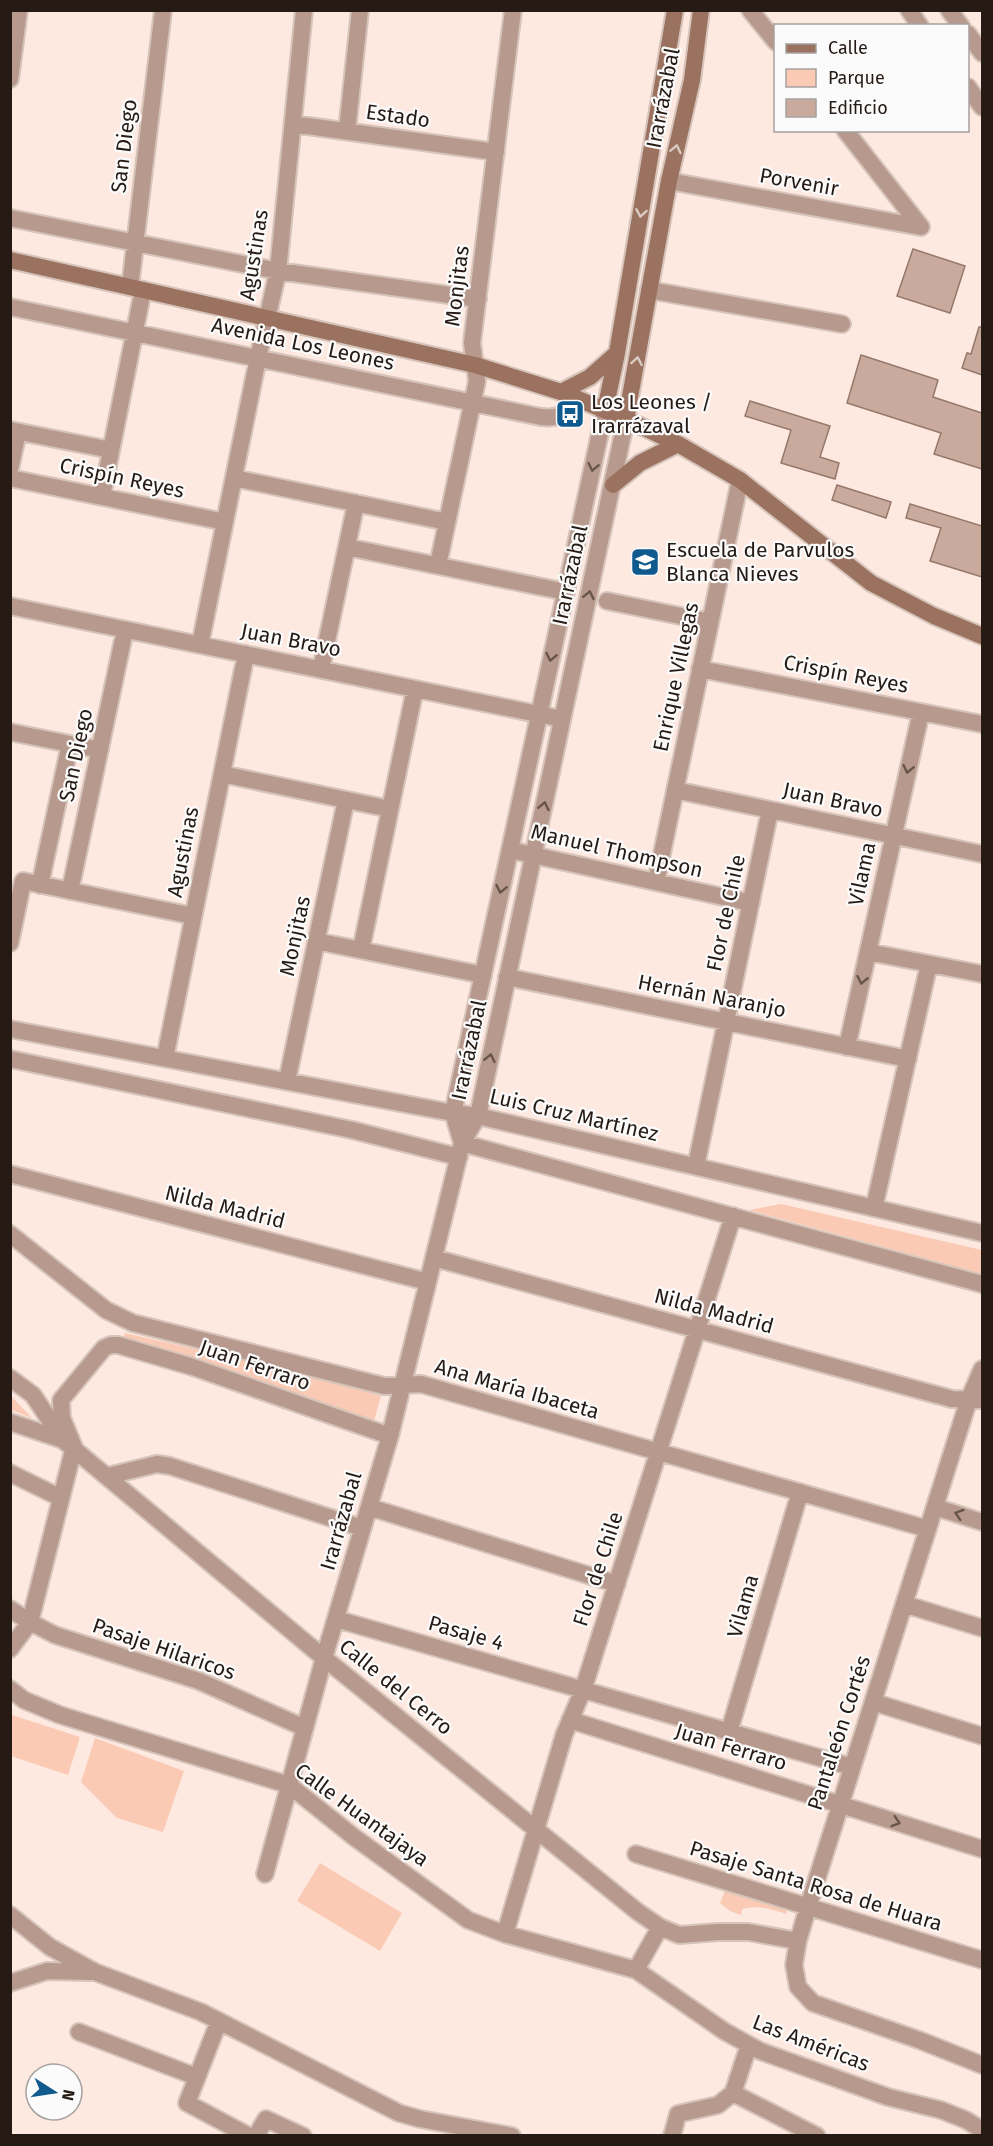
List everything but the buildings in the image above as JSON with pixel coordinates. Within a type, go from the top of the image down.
[{"type":"main road","name":"Irarrázabal","points":[[605,410],[617,353],[675,10]]},
{"type":"main road","name":"Irarrázabal","points":[[627,419],[669,181],[692,80],[701,10]]},
{"type":"main road","name":"Avenida Los Leones","points":[[10,260],[475,365],[561,392],[627,419],[678,444],[740,480],[871,583],[934,616],[982,636]]},
{"type":"main road","points":[[561,392],[590,377],[617,353]]},
{"type":"main road","points":[[613,484],[640,463],[678,444]]},
{"type":"street","points":[[11,69],[19,10]]},
{"type":"street","name":"San Diego","points":[[102,496],[135,332],[135,243],[164,10]]},
{"type":"street","name":"Agustinas","points":[[200,645],[258,358],[278,272],[304,10]]},
{"type":"street","points":[[347,131],[360,10]]},
{"type":"street","name":"Monjitas","points":[[438,565],[477,381],[472,343],[513,10]]},
{"type":"street","points":[[750,10],[774,40]]},
{"type":"street","points":[[909,10],[919,24]]},
{"type":"street","points":[[949,10],[960,24]]},
{"type":"street","points":[[969,35],[982,52]]},
{"type":"street","points":[[969,88],[982,107]]},
{"type":"street","name":"Estado","points":[[294,124],[496,152]]},
{"type":"street","name":"Porvenir","points":[[669,181],[921,227],[847,132]]},
{"type":"street","points":[[10,218],[278,272],[478,298]]},
{"type":"street","points":[[649,290],[842,324]]},
{"type":"street","name":"Avenida Los Leones","points":[[10,307],[541,417],[556,417],[570,411],[578,399]]},
{"type":"street","name":"Irarrázabal","points":[[460,1150],[453,1113],[605,410]]},
{"type":"street","name":"Irarrázabal","points":[[265,1874],[324,1658],[390,1436],[460,1150],[478,1116],[627,419]]},
{"type":"street","points":[[10,469],[14,431]]},
{"type":"street","name":"Crispín Reyes","points":[[14,431],[111,450]]},
{"type":"street","name":"Crispín Reyes","points":[[10,478],[225,522]]},
{"type":"street","points":[[234,478],[447,522]]},
{"type":"street","name":"Enrique Villegas","points":[[656,882],[740,480]]},
{"type":"street","points":[[321,669],[356,503]]},
{"type":"street","points":[[347,547],[566,592]]},
{"type":"street","points":[[607,601],[710,622]]},
{"type":"street","name":"Juan Bravo","points":[[10,606],[562,718]]},
{"type":"street","name":"San Diego","points":[[70,891],[125,630]]},
{"type":"street","name":"Agustinas","points":[[165,1058],[246,654]]},
{"type":"street","name":"Crispín Reyes","points":[[700,669],[982,724]]},
{"type":"street","points":[[361,950],[415,689]]},
{"type":"street","name":"Vilama","points":[[847,1047],[921,712]]},
{"type":"street","points":[[10,732],[100,750]]},
{"type":"street","name":"San Diego","points":[[40,885],[70,744]]},
{"type":"street","points":[[222,774],[390,809]]},
{"type":"street","name":"Juan Bravo","points":[[675,790],[982,854]]},
{"type":"street","name":"Monjitas","points":[[287,1082],[346,800]]},
{"type":"street","name":"Flor de Chile","points":[[696,1166],[770,810]]},
{"type":"street","name":"Manuel Thompson","points":[[510,850],[751,903]]},
{"type":"street","points":[[10,943],[23,881],[193,916]]},
{"type":"street","points":[[316,941],[483,975]]},
{"type":"street","points":[[868,952],[982,974]]},
{"type":"street","points":[[874,1208],[929,964]]},
{"type":"street","name":"Hernán Naranjo","points":[[507,977],[908,1059]]},
{"type":"street","name":"Luis Cruz Martínez","points":[[10,1029],[478,1116],[982,1233]]},
{"type":"street","points":[[10,1059],[352,1130],[460,1150],[733,1216],[982,1284]]},
{"type":"street","name":"Nilda Madrid","points":[[10,1174],[428,1282]]},
{"type":"street","name":"Flor de Chile","points":[[505,1934],[570,1720],[583,1690],[733,1216]]},
{"type":"street","name":"Ana María Ibaceta","points":[[10,1234],[106,1310],[121,1319],[384,1386],[421,1384],[928,1529]]},
{"type":"street","name":"Nilda Madrid","points":[[434,1258],[952,1399],[976,1400]]},
{"type":"street","name":"Juan Ferraro","points":[[68,1444],[62,1418],[62,1400],[104,1348],[111,1345],[173,1361],[390,1436]]},
{"type":"street","name":"Calle del Cerro","points":[[10,1378],[33,1395],[68,1444],[324,1658],[660,1928],[679,1935],[748,1932],[798,1941]]},
{"type":"street","name":"Pantaleón Cortés","points":[[980,1379],[976,1400],[935,1507],[852,1767],[798,1941],[794,1965],[798,1987],[813,2003],[982,2065]]},
{"type":"street","points":[[10,1422],[68,1444],[61,1498],[30,1622],[10,1649]]},
{"type":"street","points":[[108,1476],[157,1464],[170,1466],[362,1528]]},
{"type":"street","points":[[10,1473],[61,1498]]},
{"type":"street","name":"Vilama","points":[[729,1732],[800,1492]]},
{"type":"street","points":[[369,1507],[617,1584]]},
{"type":"street","points":[[935,1507],[982,1522]]},
{"type":"street","points":[[904,1604],[982,1628]]},
{"type":"street","name":"Pasaje Hilaricos","points":[[10,1609],[55,1635],[199,1681],[305,1728]]},
{"type":"street","name":"Pasaje 4","points":[[336,1618],[583,1690]]},
{"type":"street","name":"Calle Huantajaya","points":[[10,1689],[24,1700],[60,1714],[289,1785],[354,1837],[468,1920],[505,1934],[636,1970]]},
{"type":"street","name":"Juan Ferraro","points":[[583,1690],[852,1767]]},
{"type":"street","points":[[873,1702],[982,1736]]},
{"type":"street","name":"Juan Ferraro","points":[[570,1720],[982,1849]]},
{"type":"street","name":"Pasaje Santa Rosa de Huara","points":[[636,1854],[982,1960]]},
{"type":"street","points":[[10,1915],[50,1947],[95,1972],[201,2012],[399,2113],[452,2129],[512,2136]]},
{"type":"street","points":[[636,1970],[660,1928]]},
{"type":"street","name":"Las Américas","points":[[636,1970],[724,2031],[749,2044],[813,2071],[877,2093],[940,2110],[966,2120],[982,2130]]},
{"type":"street","points":[[10,1983],[47,1971],[95,1972]]},
{"type":"street","points":[[219,2021],[187,2103],[249,2136]]},
{"type":"street","points":[[80,2032],[197,2077]]},
{"type":"street","points":[[672,2136],[678,2114],[718,2105],[733,2093],[749,2044]]},
{"type":"street","points":[[733,2093],[817,2136]]},
{"type":"street","points":[[256,2136],[266,2119],[303,2136]]},
{"type":"green space","points":[[781,1204],[982,1250],[982,1274],[749,1210]]},
{"type":"green space","points":[[125,1333],[312,1376],[381,1396],[374,1421],[123,1338]]},
{"type":"green space","points":[[11,1396],[32,1418],[11,1410]]},
{"type":"green space","points":[[12,1715],[80,1737],[68,1775],[11,1756]]},
{"type":"green space","points":[[95,1738],[184,1771],[163,1832],[117,1818],[81,1782]]},
{"type":"green space","points":[[320,1863],[402,1913],[380,1951],[297,1901]]},
{"type":"green space","points":[[726,1888],[787,1907],[786,1914],[759,1908],[742,1909],[741,1915],[730,1911],[720,1903]]},
{"type":"place","name":"Los Leones / Irarrázaval","points":[[570,414]]},
{"type":"place","name":"Escuela de Parvulos Blanca Nieves","points":[[645,562]]}]
